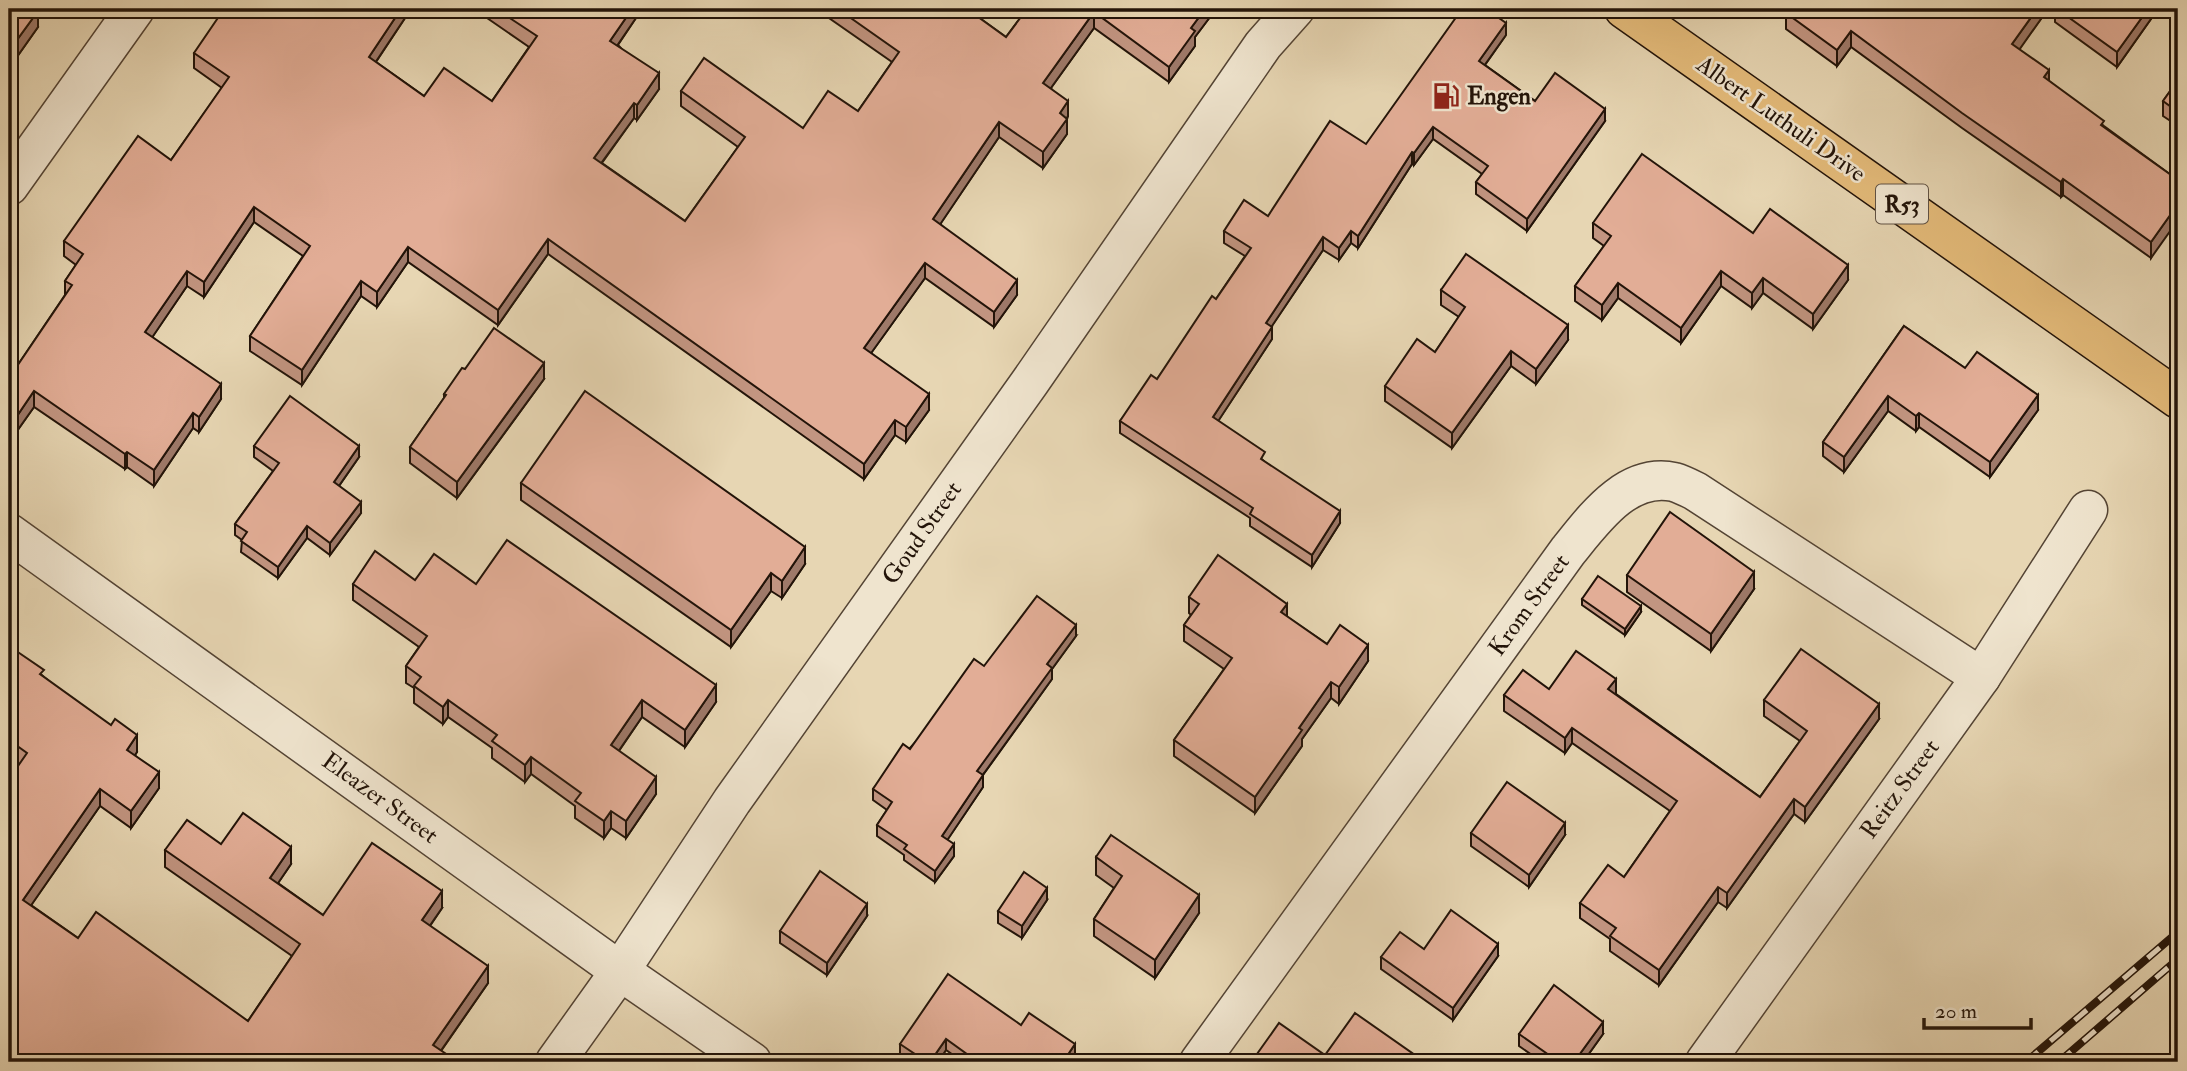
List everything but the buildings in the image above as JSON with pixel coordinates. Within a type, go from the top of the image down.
[{"type":"main road","name":"Albert Luthuli Drive","points":[[1624,9],[2178,399]]},
{"type":"street","points":[[9,186],[135,9]]},
{"type":"street","name":"Goud Street","points":[[555,1062],[620,971],[732,801],[1030,382],[1263,45],[1295,9]]},
{"type":"street","name":"Krom Street","points":[[1199,1062],[1568,551],[1604,506],[1629,490],[1654,482],[1674,482],[1695,491],[1981,677]]},
{"type":"street","name":"Reitz Street","points":[[1705,1062],[1981,677],[2088,510]]},
{"type":"street","name":"Eleazer Street","points":[[9,533],[620,971],[752,1062]]},
{"type":"railway","points":[[2026,1062],[2178,932]]},
{"type":"railway","points":[[2059,1062],[2178,959]]},
{"type":"place","name":"Engen","points":[[1446,96]]}]
